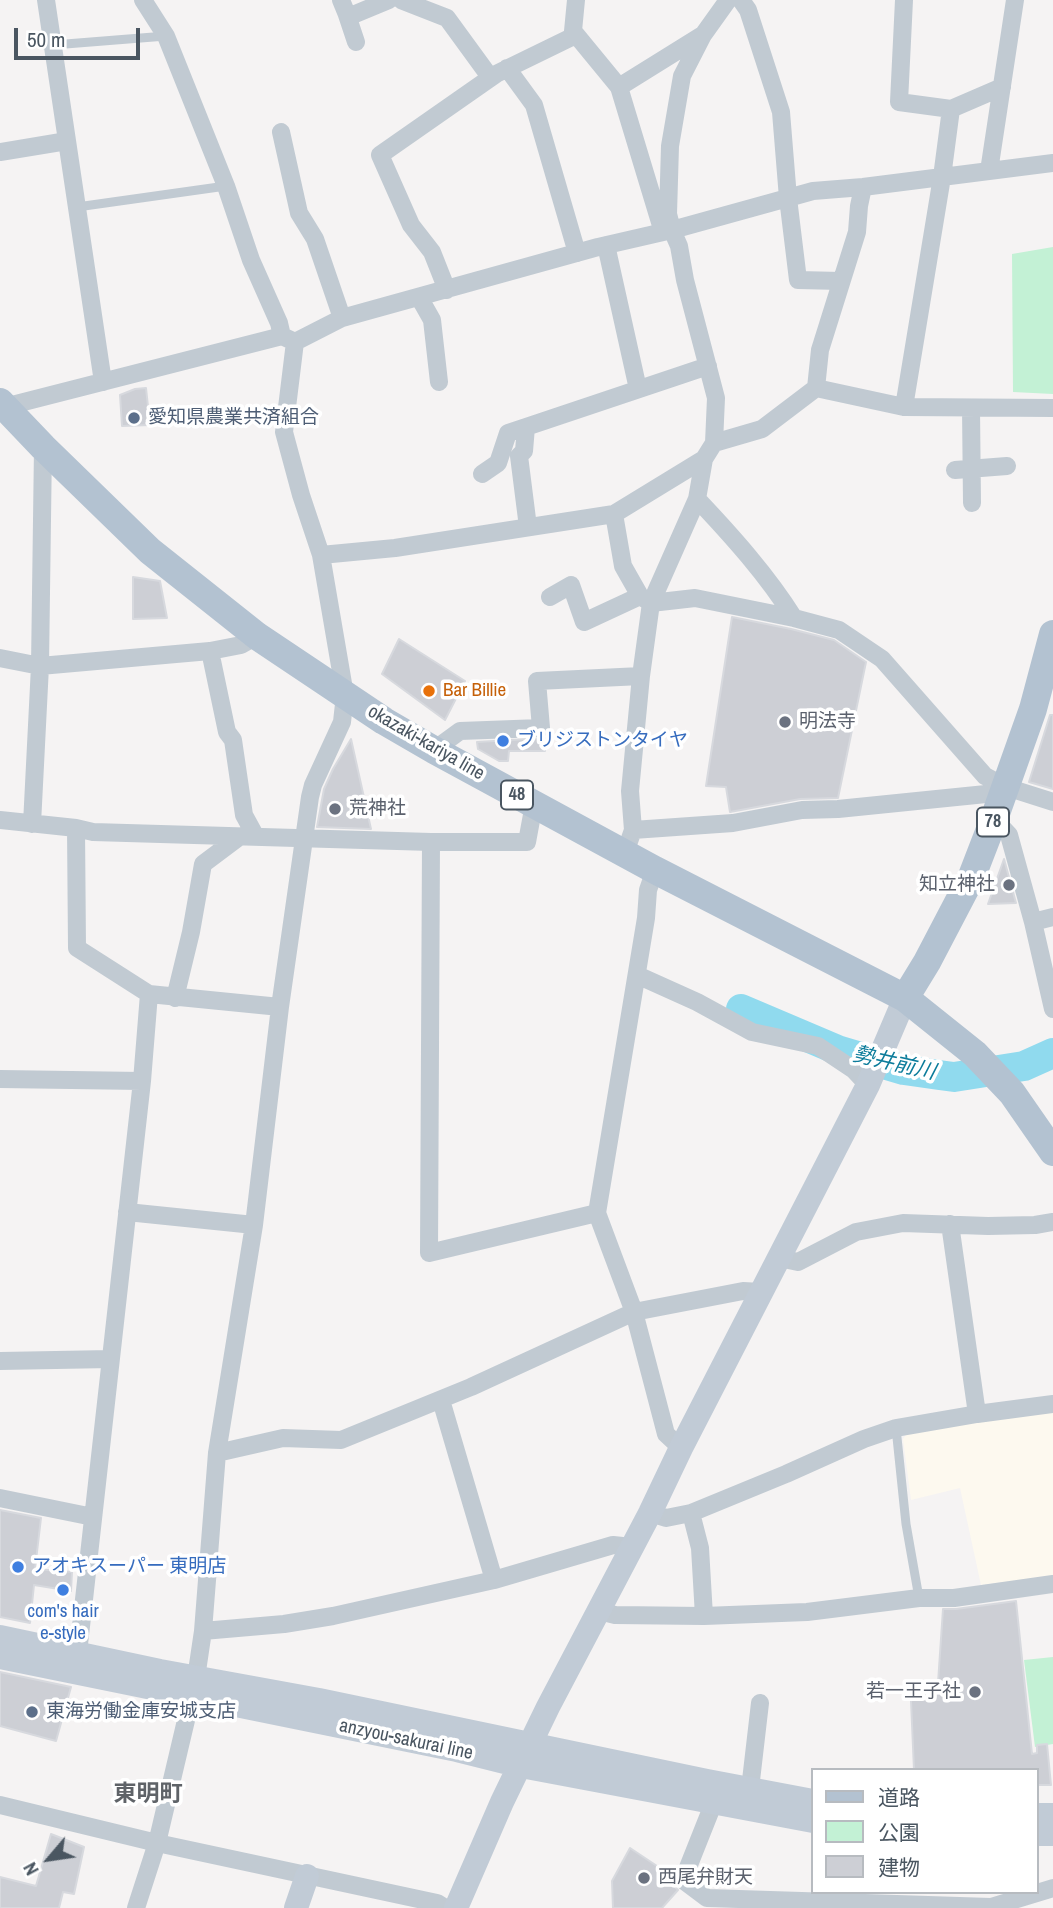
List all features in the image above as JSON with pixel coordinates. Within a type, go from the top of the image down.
[{"type":"main road","name":"okazaki-kariya line","points":[[1,406],[150,551],[257,636],[384,721],[434,750],[534,804],[629,841],[655,870],[905,998],[975,1054],[1012,1093],[1051,1145]]},
{"type":"main road","name":"78","points":[[905,998],[972,876],[1033,709],[1053,634]]},
{"type":"main road","points":[[456,1908],[525,1755],[868,1085],[905,998]]},
{"type":"main road","name":"anzyou-sakurai line","points":[[0,1637],[78,1653],[194,1687],[457,1750],[525,1755],[811,1801]]},
{"type":"main road","name":"anzyou-sakurai line","points":[[0,1657],[194,1687]]},
{"type":"main road","name":"anzyou-sakurai line","points":[[525,1755],[714,1802],[811,1821]]},
{"type":"main road","points":[[296,1908],[307,1876]]},
{"type":"street","points":[[46,0],[103,382]]},
{"type":"street","points":[[136,1908],[158,1843],[194,1687],[203,1631],[217,1452],[254,1225],[280,1007],[310,797],[342,722],[345,695],[321,555],[284,432],[289,339],[251,260],[226,186],[166,36],[143,0]]},
{"type":"street","points":[[343,6],[348,17],[389,0]]},
{"type":"street","points":[[401,0],[447,18],[491,77]]},
{"type":"street","points":[[576,0],[573,31],[619,87],[668,231],[679,246],[685,280],[716,398],[714,443],[704,459],[697,499],[645,600],[630,791],[629,841],[802,810],[838,809],[986,794],[1006,786]]},
{"type":"street","points":[[668,231],[670,146],[682,76],[703,35],[728,0]]},
{"type":"street","points":[[741,0],[748,10],[781,111],[798,280],[841,281]]},
{"type":"street","points":[[904,0],[899,102],[951,110],[1002,87]]},
{"type":"street","points":[[989,171],[1015,0]]},
{"type":"street","points":[[343,6],[356,42]]},
{"type":"street","points":[[447,290],[432,252],[411,225],[380,156],[491,77],[576,34]]},
{"type":"street","points":[[619,87],[703,35]]},
{"type":"street","points":[[507,68],[534,105],[578,253]]},
{"type":"street","points":[[904,407],[951,110]]},
{"type":"street","points":[[281,132],[299,213],[315,239],[342,318]]},
{"type":"street","points":[[0,152],[67,141]]},
{"type":"street","points":[[1,406],[289,339],[342,318],[813,191],[1053,163]]},
{"type":"street","points":[[714,443],[762,429],[816,388],[820,350],[857,232],[863,187]]},
{"type":"street","points":[[606,245],[638,389]]},
{"type":"street","points":[[419,297],[432,320],[439,382]]},
{"type":"street","points":[[482,474],[498,463],[508,433],[708,366]]},
{"type":"street","points":[[816,388],[904,407],[1053,408]]},
{"type":"street","points":[[971,408],[963,469],[972,503]]},
{"type":"street","points":[[526,427],[524,451],[519,456],[528,527]]},
{"type":"street","points":[[32,824],[40,666],[43,447]]},
{"type":"street","points":[[321,555],[395,548],[614,514],[704,459]]},
{"type":"street","points":[[963,469],[1007,466]]},
{"type":"street","points":[[697,499],[778,593],[794,618]]},
{"type":"street","points":[[614,514],[622,566],[645,600]]},
{"type":"street","points":[[550,597],[571,586],[584,622],[645,600],[695,598],[839,630],[882,659],[985,776],[1053,802]]},
{"type":"street","points":[[0,658],[40,666],[210,651],[241,645],[257,636]]},
{"type":"street","points":[[210,651],[227,732],[233,740],[248,837]]},
{"type":"street","points":[[434,750],[460,731],[541,729],[537,681],[641,676]]},
{"type":"street","points":[[0,820],[93,832],[431,842],[527,842],[534,804]]},
{"type":"street","points":[[994,819],[1009,835],[1053,1009]]},
{"type":"street","points":[[76,828],[77,948],[149,994],[280,1007]]},
{"type":"street","points":[[175,998],[191,932],[203,864],[248,837]]},
{"type":"street","points":[[431,842],[429,1253],[597,1213]]},
{"type":"street","points":[[655,870],[648,890],[646,918],[597,1213],[634,1311],[666,1434],[681,1448]]},
{"type":"street","points":[[1033,922],[1053,917]]},
{"type":"street","points":[[636,975],[697,1002],[752,1032],[818,1046],[854,1070],[868,1085]]},
{"type":"street","points":[[78,1653],[142,1081],[149,994]]},
{"type":"street","points":[[0,1079],[142,1081]]},
{"type":"street","points":[[127,1212],[254,1225]]},
{"type":"street","points":[[779,1258],[798,1262],[856,1231],[903,1223],[988,1226],[1053,1222]]},
{"type":"street","points":[[950,1224],[977,1414]]},
{"type":"street","points":[[217,1452],[283,1438],[341,1440],[471,1387],[634,1311],[743,1290],[761,1292]]},
{"type":"street","points":[[0,1361],[111,1359]]},
{"type":"street","points":[[441,1399],[494,1580]]},
{"type":"street","points":[[650,1513],[666,1518],[691,1513],[896,1428],[1053,1404]]},
{"type":"street","points":[[0,1498],[93,1517]]},
{"type":"street","points":[[691,1513],[700,1548],[704,1616]]},
{"type":"street","points":[[203,1631],[284,1624],[333,1616],[494,1580],[613,1545],[632,1547]]},
{"type":"street","points":[[599,1611],[615,1615],[704,1616],[807,1612],[919,1598],[954,1598],[1053,1584]]},
{"type":"street","points":[[750,1789],[760,1703]]},
{"type":"street","points":[[714,1802],[683,1880],[707,1898],[775,1904],[991,1907],[1033,1894]]},
{"type":"street","points":[[0,1805],[158,1843],[438,1903],[445,1908]]},
{"type":"lane","points":[[53,45],[166,36]]},
{"type":"lane","points":[[78,207],[226,186]]},
{"type":"lane","points":[[896,1428],[906,1524],[919,1598]]},
{"type":"shaded area","points":[[1053,1412],[1053,1576],[981,1585],[960,1488],[911,1500],[903,1439],[908,1432]]},
{"type":"green space","points":[[1053,247],[1053,394],[1013,392],[1012,254]]},
{"type":"green space","points":[[1053,1657],[1053,1744],[1035,1747],[1024,1660]]},
{"type":"building","points":[[146,388],[150,425],[122,426],[120,395]]},
{"type":"building","points":[[133,577],[160,581],[167,618],[133,619]]},
{"type":"building","name":"明法寺","points":[[732,617],[834,640],[866,662],[838,798],[800,799],[730,812],[726,787],[706,786]]},
{"type":"building","points":[[399,639],[465,681],[445,720],[382,674]]},
{"type":"building","points":[[1050,715],[1053,715],[1053,789],[1029,782]]},
{"type":"building","points":[[545,738],[545,751],[509,751],[508,761],[499,761],[478,749],[477,742]]},
{"type":"building","points":[[351,739],[371,829],[317,827],[324,789]]},
{"type":"building","points":[[1004,859],[1016,903],[988,904]]},
{"type":"building","name":"アオキスーパー 東明店","points":[[0,1510],[41,1518],[35,1569],[72,1572],[71,1591],[34,1585],[30,1623],[0,1617]]},
{"type":"building","name":"若一王子社","points":[[1016,1601],[1032,1754],[1037,1753],[1037,1745],[1047,1744],[1051,1785],[1039,1785],[1039,1768],[914,1768],[911,1701],[938,1683],[943,1609]]},
{"type":"building","name":"東海労働金庫安城支店","points":[[0,1672],[71,1687],[56,1741],[0,1726]]},
{"type":"building","points":[[51,1834],[84,1847],[74,1894],[63,1892],[59,1908],[0,1908],[0,1877],[36,1886]]},
{"type":"building","name":"西尾弁財天","points":[[630,1848],[672,1876],[672,1884],[678,1890],[662,1908],[613,1908],[612,1881]]},
{"type":"waterway","name":"勢井前川","points":[[741,1009],[840,1051],[904,1070],[939,1075],[954,1077],[1024,1066],[1053,1053]]},
{"type":"place","name":"愛知県農業共済組合","points":[[134,418]]},
{"type":"place","name":"Bar Billie","points":[[429,691]]},
{"type":"place","name":"明法寺","points":[[785,722]]},
{"type":"place","name":"ブリジストンタイヤ","points":[[503,741]]},
{"type":"place","name":"荒神社","points":[[335,809]]},
{"type":"place","name":"知立神社","points":[[1009,885]]},
{"type":"place","name":"アオキスーパー 東明店","points":[[18,1567]]},
{"type":"place","name":"com's hair e-style","points":[[63,1590]]},
{"type":"place","name":"若一王子社","points":[[975,1692]]},
{"type":"place","name":"東海労働金庫安城支店","points":[[32,1712]]},
{"type":"place","name":"西尾弁財天","points":[[644,1878]]},
{"type":"district","name":"東明町","points":[[148,1795]]}]
